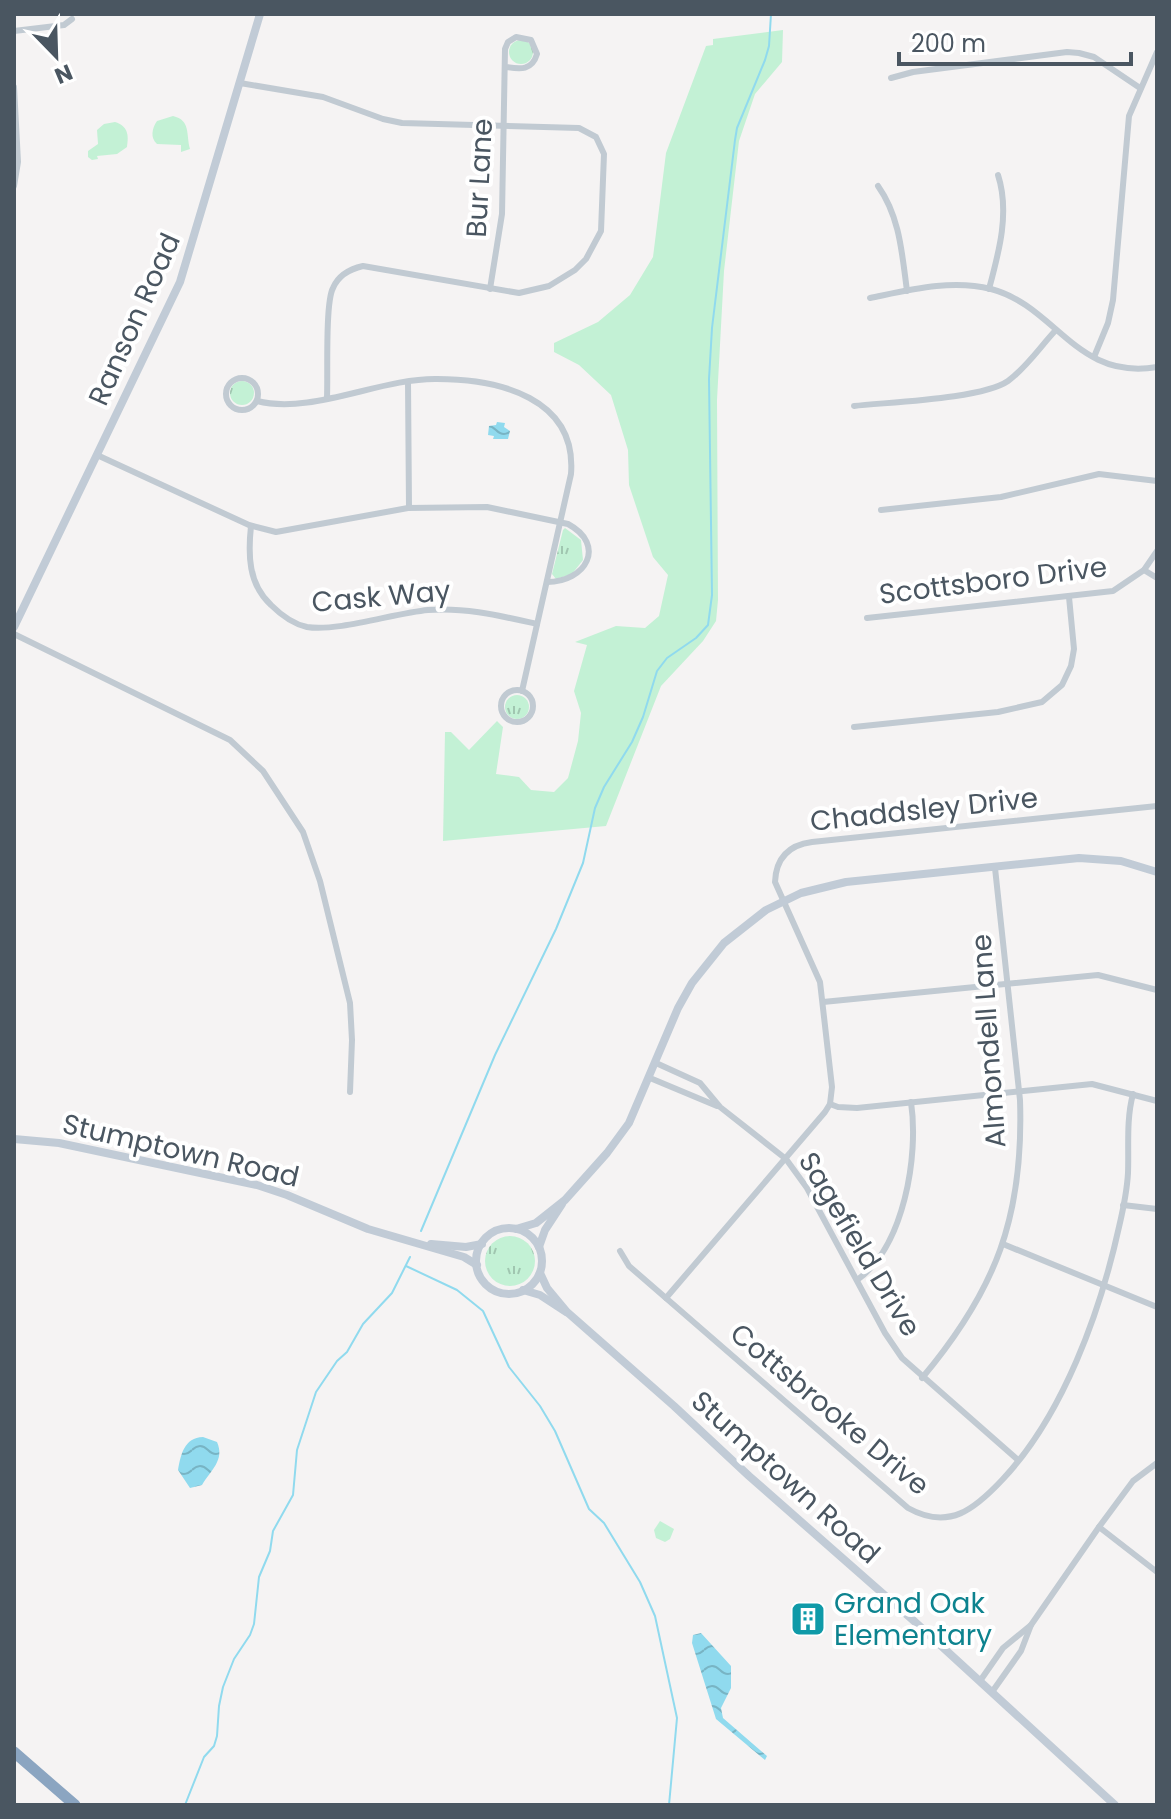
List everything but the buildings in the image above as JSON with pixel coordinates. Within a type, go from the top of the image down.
[{"type":"highway","points":[[14,1752],[75,1805]]},
{"type":"street","name":"Ranson Road","points":[[14,627],[180,282],[260,14]]},
{"type":"street","points":[[14,31],[64,25],[72,19]]},
{"type":"street","name":"Bur Lane","points":[[490,289],[501,232],[505,49],[508,42],[521,36],[531,40],[537,49],[533,64],[523,69],[506,67]]},
{"type":"street","points":[[891,78],[913,72],[1067,52],[1094,57],[1140,88]]},
{"type":"street","points":[[1094,357],[1108,323],[1113,300],[1129,116],[1157,52]]},
{"type":"street","points":[[240,83],[314,95],[402,123],[579,128],[596,137],[604,154],[601,231],[586,259],[562,279],[533,291],[519,293],[371,267],[355,268],[338,279],[330,295],[327,397]]},
{"type":"street","points":[[14,87],[18,162],[14,186]]},
{"type":"street","points":[[989,289],[1004,214],[998,175]]},
{"type":"street","points":[[878,186],[894,214],[907,291]]},
{"type":"street","points":[[870,298],[958,285],[989,289],[1028,307],[1081,351],[1117,366],[1157,367]]},
{"type":"street","points":[[854,406],[987,391],[1007,381],[1055,331]]},
{"type":"street","points":[[257,401],[258,388],[251,380],[241,377],[228,386],[226,396],[236,409],[247,409],[257,401],[287,405],[437,378],[495,387],[533,399],[553,413],[569,444],[572,464],[522,691]]},
{"type":"street","points":[[408,382],[409,508]]},
{"type":"street","points":[[97,455],[251,526],[276,532],[409,508],[487,507],[573,527],[581,534],[587,547],[587,560],[580,572],[568,580],[547,582]]},
{"type":"street","points":[[881,510],[1001,497],[1099,474],[1157,481]]},
{"type":"street","name":"Cask Way","points":[[251,526],[250,562],[255,583],[278,613],[297,624],[321,627],[430,610],[483,612],[537,624]]},
{"type":"street","name":"Scottsboro Drive","points":[[867,618],[1113,591],[1144,570],[1157,551]]},
{"type":"street","points":[[1144,570],[1157,578]]},
{"type":"street","points":[[854,727],[998,712],[1042,702],[1062,685],[1071,666],[1074,649],[1069,597]]},
{"type":"street","points":[[14,634],[230,740],[263,771],[303,832],[321,883],[350,1003],[350,1092]]},
{"type":"street","points":[[522,691],[530,696],[533,712],[526,720],[515,722],[506,717],[501,703],[511,692],[522,691]]},
{"type":"street","name":"Chaddsley Drive","points":[[830,1104],[832,1087],[818,974],[775,882],[775,870],[786,852],[802,843],[1157,806]]},
{"type":"street","points":[[539,1247],[545,1230],[565,1200],[620,1136],[650,1078],[678,1008],[707,962],[745,925],[783,901],[801,893],[846,882],[1079,858],[1100,858],[1157,872]]},
{"type":"street","name":"Almondell Lane","points":[[922,1378],[951,1343],[980,1299],[1003,1244],[1017,1183],[1021,1128],[1019,1090],[995,868]]},
{"type":"street","points":[[823,1002],[1098,975],[1157,990]]},
{"type":"street","name":"Sagefield Drive","points":[[656,1063],[700,1083],[720,1107],[786,1159],[807,1188],[893,1346],[922,1378],[1018,1460]]},
{"type":"street","points":[[650,1078],[720,1107]]},
{"type":"street","points":[[666,1298],[830,1104],[848,1109],[1092,1084],[1157,1101]]},
{"type":"street","name":"Cottsbrooke Drive","points":[[620,1251],[629,1266],[896,1498],[918,1514],[939,1518],[965,1513],[997,1485],[1018,1460],[1048,1421],[1063,1391],[1103,1284],[1123,1205],[1133,1094]]},
{"type":"street","points":[[857,1280],[880,1256],[904,1203],[913,1150],[911,1102]]},
{"type":"street","name":"Stumptown Road","points":[[14,1139],[59,1143],[257,1185],[297,1198],[368,1229],[426,1244],[464,1257],[477,1265]]},
{"type":"street","points":[[516,1229],[536,1223],[565,1200]]},
{"type":"street","points":[[1123,1205],[1157,1209]]},
{"type":"street","points":[[516,1229],[534,1239],[539,1247],[542,1255],[540,1273],[523,1290],[513,1293],[493,1289],[480,1275],[477,1265],[482,1244],[493,1232],[516,1229]]},
{"type":"street","name":"Stumptown Road","points":[[426,1244],[466,1247],[482,1244]]},
{"type":"street","points":[[1003,1244],[1157,1307]]},
{"type":"street","name":"Stumptown Road","points":[[540,1273],[547,1288],[567,1312],[1115,1805]]},
{"type":"street","name":"Stumptown Road","points":[[523,1290],[540,1295],[567,1312]]},
{"type":"street","points":[[992,1692],[1021,1651],[1031,1625],[1099,1527],[1133,1481],[1157,1463]]},
{"type":"street","points":[[1099,1527],[1157,1572]]},
{"type":"street","points":[[980,1681],[1003,1648],[1031,1625]]},
{"type":"green space","points":[[783,30],[782,62],[755,94],[739,141],[724,271],[717,400],[716,621],[703,641],[661,686],[606,826],[443,841],[445,732],[451,732],[469,750],[497,721],[503,727],[496,774],[519,777],[531,790],[554,792],[568,778],[578,741],[581,713],[574,691],[587,645],[575,642],[616,626],[645,628],[659,616],[668,575],[653,557],[629,485],[628,450],[611,395],[579,365],[554,352],[554,343],[598,322],[630,295],[653,257],[666,153],[706,46],[713,45],[713,39]]},
{"type":"green space","points":[[521,40],[532,47],[533,52],[526,63],[521,64],[510,57],[509,52],[516,41]]},
{"type":"green space","points":[[173,116],[183,121],[190,149],[181,152],[181,145],[157,144],[153,139],[157,121]]},
{"type":"green space","points":[[115,122],[127,132],[127,147],[117,154],[97,156],[98,159],[92,160],[88,157],[88,151],[98,144],[97,130],[104,124]]},
{"type":"green space","points":[[242,381],[253,388],[254,393],[247,404],[242,405],[231,398],[230,393],[237,382]]},
{"type":"green space","points":[[565,528],[581,540],[583,560],[572,574],[556,579],[552,574]]},
{"type":"green space","points":[[517,695],[525,699],[529,707],[525,715],[517,719],[509,715],[505,707],[509,699]]},
{"type":"green space","points":[[500,1237],[520,1237],[534,1251],[534,1271],[520,1285],[500,1285],[486,1271],[486,1251]]},
{"type":"green space","points":[[660,1521],[674,1529],[670,1539],[665,1542],[656,1538],[654,1530]]},
{"type":"water","points":[[497,422],[505,423],[504,427],[510,431],[508,439],[493,439],[494,436],[488,435],[489,426]]},
{"type":"water","points":[[203,1437],[217,1442],[218,1460],[202,1485],[190,1488],[178,1470],[180,1458],[192,1440]]},
{"type":"water","points":[[701,1633],[731,1666],[731,1688],[721,1708],[723,1718],[767,1756],[765,1760],[716,1719],[692,1643],[693,1635]]},
{"type":"waterway","points":[[421,1231],[495,1055],[556,929],[583,863],[595,808],[604,787],[632,742],[657,671],[667,658],[696,638],[708,625],[712,595],[709,379],[712,328],[737,128],[765,60],[771,14]]},
{"type":"waterway","points":[[185,1805],[204,1757],[214,1746],[223,1687],[234,1659],[254,1624],[259,1577],[270,1551],[273,1531],[293,1495],[297,1450],[316,1392],[347,1352],[363,1324],[392,1293],[410,1257]]},
{"type":"waterway","points":[[406,1266],[457,1290],[483,1311],[509,1367],[540,1406],[555,1431],[589,1509],[604,1523],[640,1582],[655,1616],[677,1718],[669,1805]]},
{"type":"place","name":"Grand Oak Elementary","points":[[808,1619]]}]
